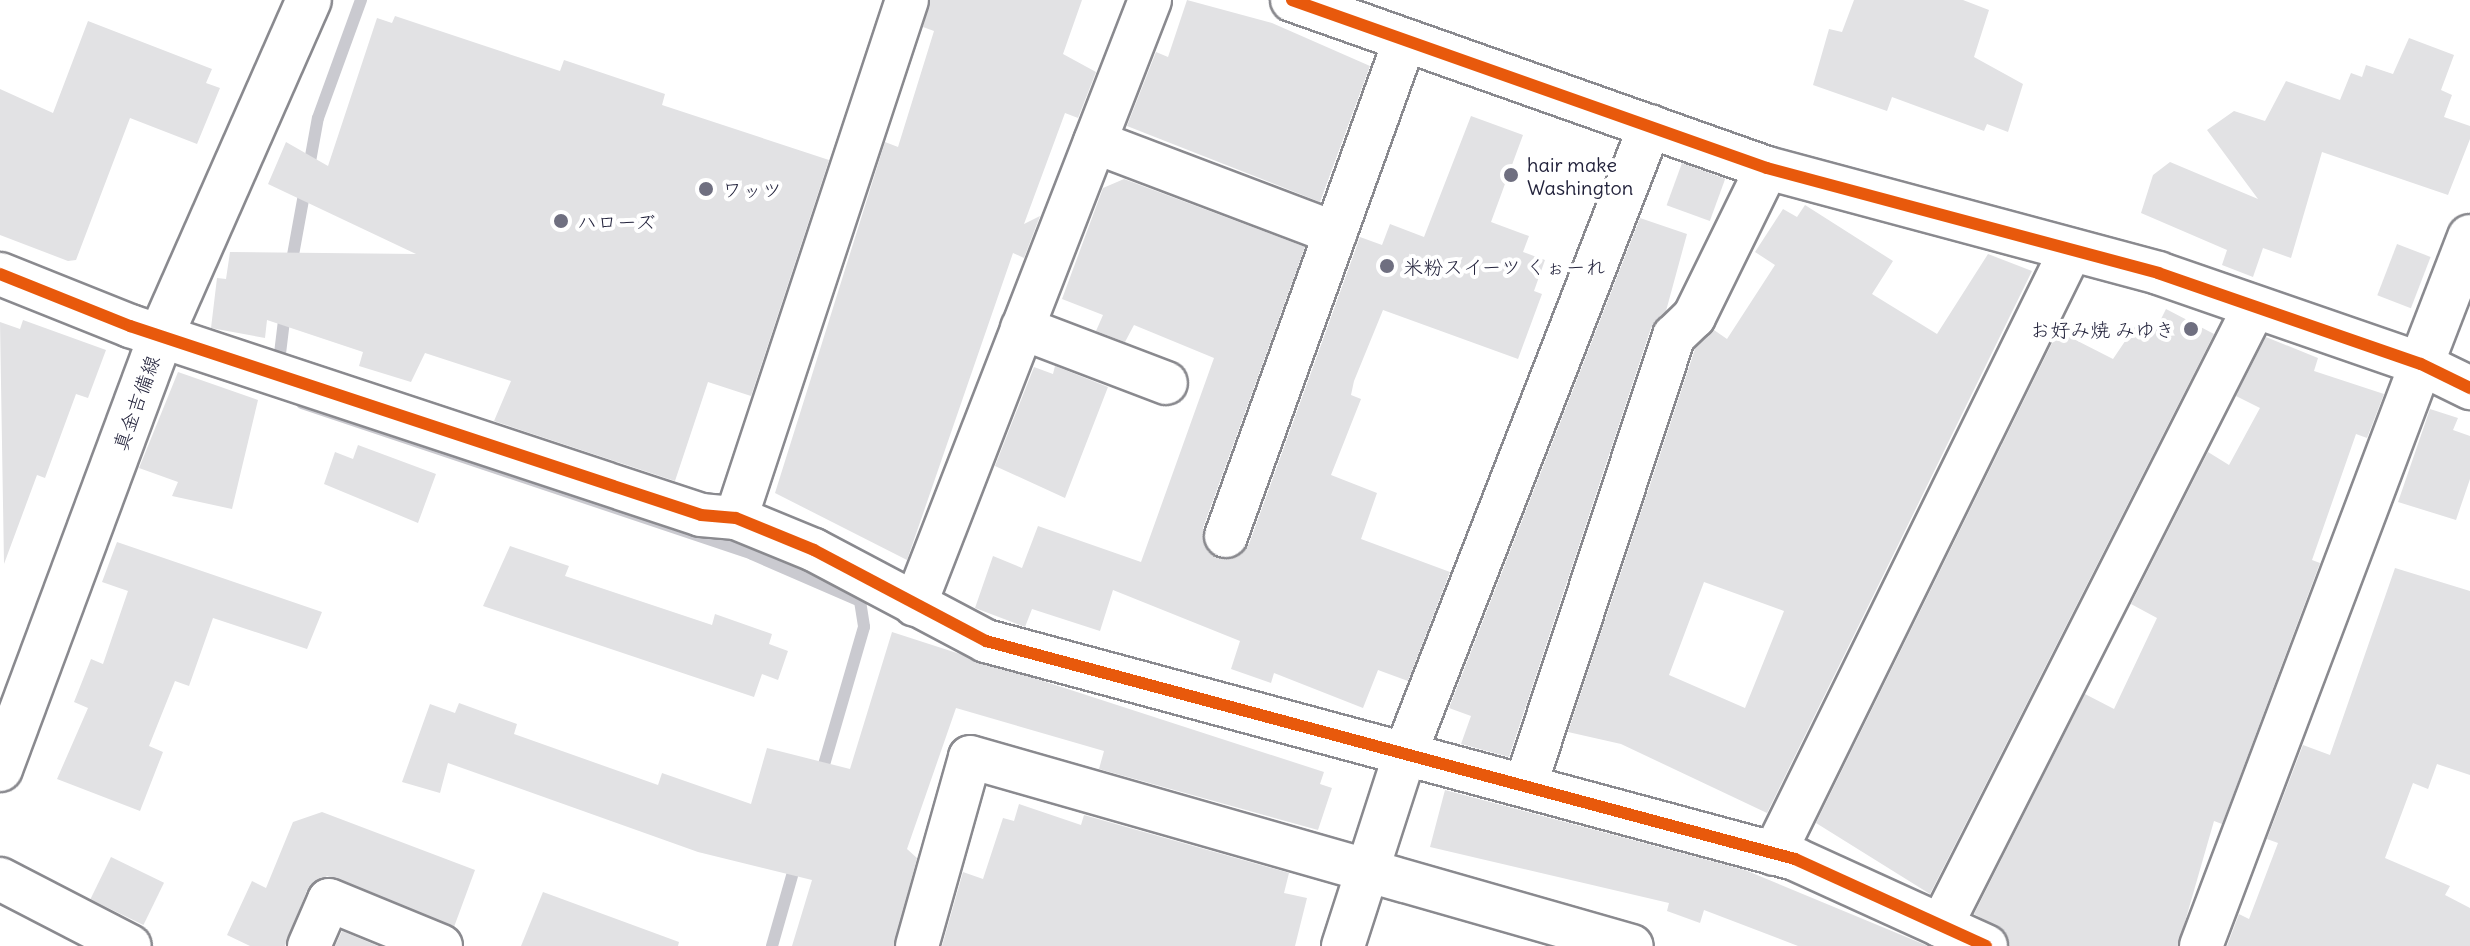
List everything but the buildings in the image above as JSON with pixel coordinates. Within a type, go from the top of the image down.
[{"type":"main road","name":"真金吉備線","points":[[0,769],[162,333],[309,0]]},
{"type":"main road","points":[[2421,364],[2470,237]]},
{"type":"street","points":[[736,518],[907,0]]},
{"type":"street","points":[[915,605],[1150,0]]},
{"type":"street","points":[[1292,0],[1767,168],[2071,250],[2421,364],[2470,388]]},
{"type":"street","points":[[1226,536],[1405,40]]},
{"type":"street","points":[[1343,946],[1405,754],[1650,126]]},
{"type":"street","points":[[1095,142],[1335,233]]},
{"type":"street","points":[[1525,786],[1674,336],[1694,317],[1767,168]]},
{"type":"street","points":[[1774,854],[2071,250]]},
{"type":"street","points":[[0,274],[162,333],[701,515],[736,518],[814,550],[986,641],[1774,854],[1986,946]]},
{"type":"street","points":[[1941,926],[2254,308]]},
{"type":"street","points":[[1022,328],[1166,383]]},
{"type":"street","points":[[2201,946],[2421,364]]},
{"type":"street","points":[[917,946],[970,757],[1572,938],[1632,946]]},
{"type":"street","points":[[0,879],[130,946]]},
{"type":"street","points":[[309,946],[329,900],[441,946]]},
{"type":"waterway","points":[[291,266],[318,118],[361,0]]},
{"type":"waterway","points":[[278,370],[285,312]]},
{"type":"waterway","points":[[302,403],[752,554],[860,601],[864,627],[821,775]]},
{"type":"waterway","points":[[772,946],[796,862]]},
{"type":"cycle path","points":[[1292,0],[1767,168],[2158,273],[2421,364],[2470,388]]},
{"type":"cycle path","points":[[0,274],[130,326],[701,515],[736,518],[814,550],[986,641],[1795,859],[1986,946]]},
{"type":"place","name":"hair make Washington","points":[[1511,175]]},
{"type":"place","name":"ワッツ","points":[[706,189]]},
{"type":"place","name":"ハローズ","points":[[561,221]]},
{"type":"place","name":"米粉スイーツ くぉーれ","points":[[1387,266]]},
{"type":"place","name":"お好み焼 みゆき","points":[[2191,329]]}]
